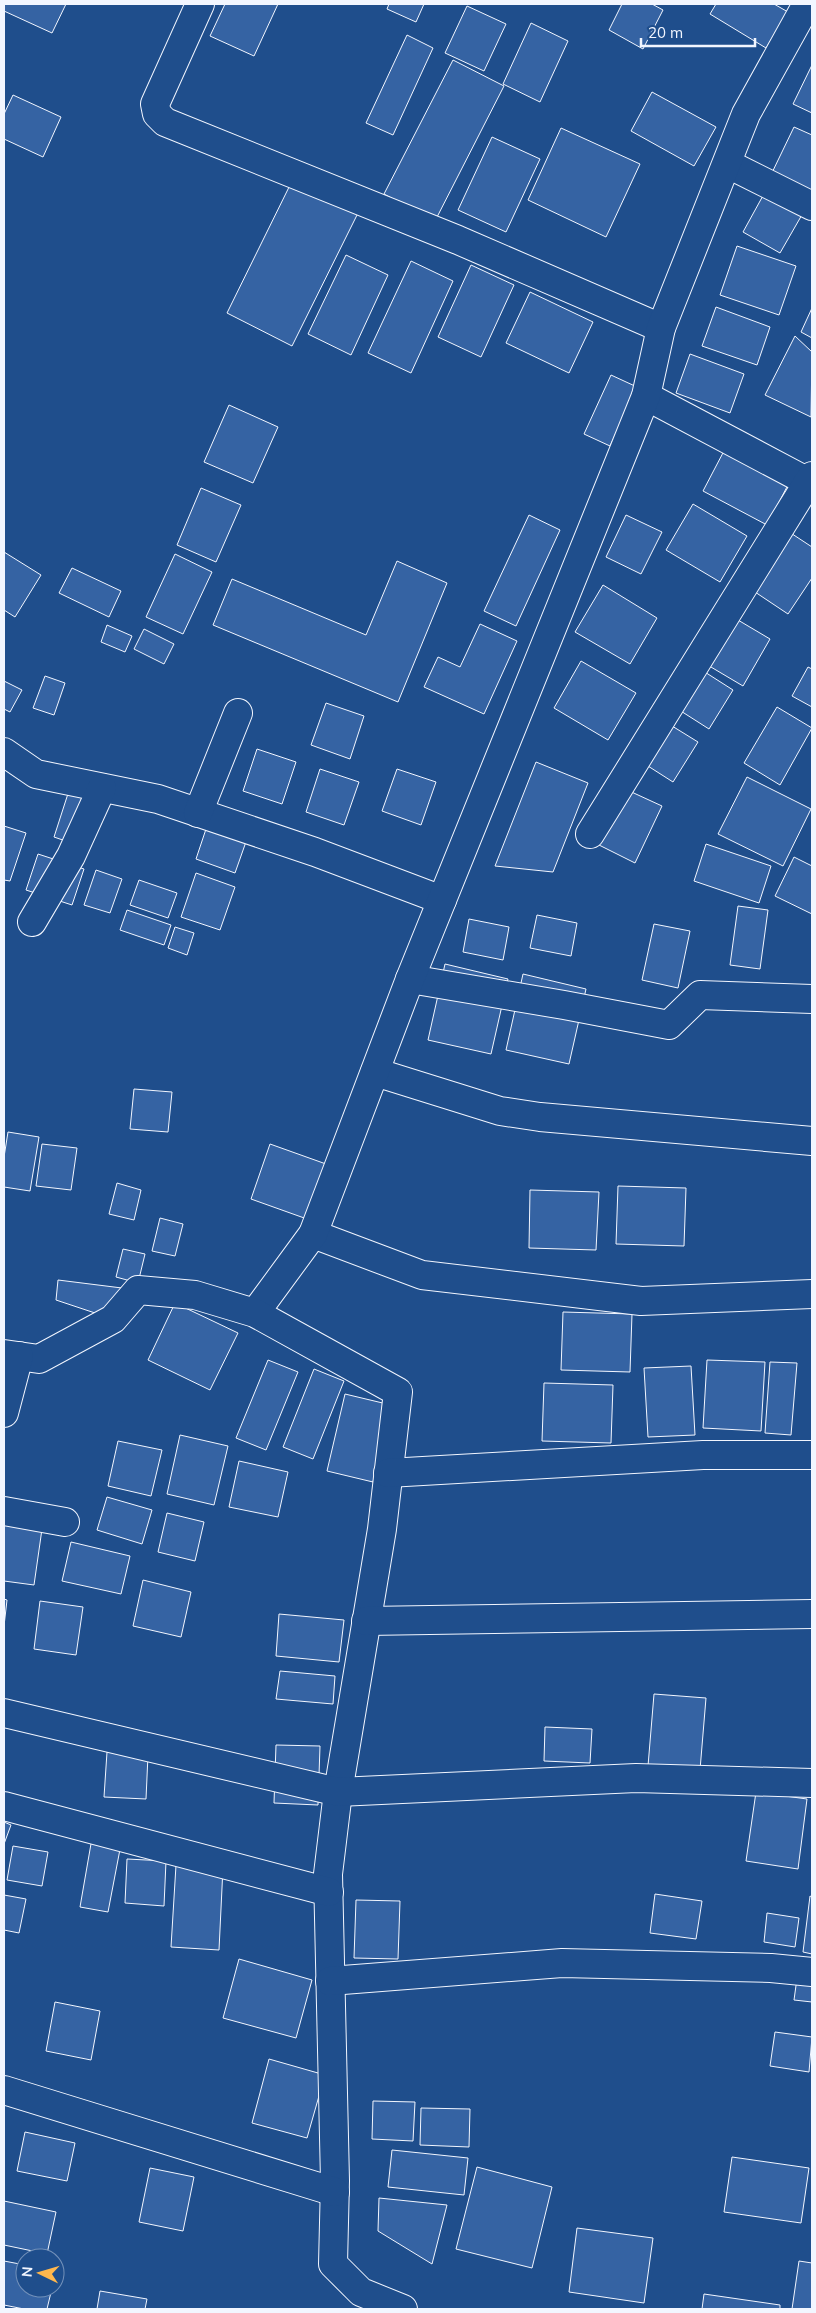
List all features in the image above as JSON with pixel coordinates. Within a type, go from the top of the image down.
[{"type":"street","points":[[200,4],[155,104],[156,114],[165,122],[458,240],[661,328]]},
{"type":"street","points":[[255,1313],[313,1234],[410,979],[646,396],[661,328],[728,164],[746,114],[808,4]]},
{"type":"street","points":[[728,164],[812,206]]},
{"type":"street","points":[[590,834],[811,481],[646,396]]},
{"type":"street","points":[[198,813],[238,713]]},
{"type":"street","points":[[4,752],[36,774],[158,799],[315,852],[442,900]]},
{"type":"street","points":[[32,922],[71,856],[102,788]]},
{"type":"street","points":[[410,979],[555,1003],[669,1026],[700,995],[812,999]]},
{"type":"street","points":[[375,1072],[500,1111],[540,1117],[812,1140]]},
{"type":"street","points":[[313,1234],[422,1275],[441,1278],[641,1301],[812,1294]]},
{"type":"street","points":[[4,1413],[11,1355],[39,1359],[113,1319],[138,1290],[195,1295],[255,1313],[398,1392],[382,1529],[338,1792],[328,1874],[335,2192],[333,2264],[361,2292],[403,2309]]},
{"type":"street","points":[[388,1473],[703,1455],[812,1455]]},
{"type":"street","points":[[4,1511],[65,1522]]},
{"type":"street","points":[[366,1621],[812,1614]]},
{"type":"street","points":[[4,1713],[338,1792],[636,1778],[812,1783]]},
{"type":"street","points":[[4,1806],[329,1892]]},
{"type":"street","points":[[330,1981],[562,1963],[771,1968],[812,1972]]},
{"type":"street","points":[[4,2090],[335,2192]]},
{"type":"building","points":[[4,4],[66,4],[52,33],[4,11]]},
{"type":"building","points":[[225,4],[278,4],[254,56],[210,36]]},
{"type":"building","points":[[389,4],[424,4],[416,22],[387,9]]},
{"type":"building","points":[[622,4],[652,4],[663,10],[643,49],[609,30]]},
{"type":"building","points":[[716,4],[774,4],[788,12],[766,48],[710,14]]},
{"type":"building","points":[[467,6],[506,24],[484,71],[445,53]]},
{"type":"building","points":[[531,23],[568,41],[540,102],[503,84]]},
{"type":"building","points":[[407,35],[433,48],[393,135],[366,123]]},
{"type":"building","points":[[453,60],[504,86],[435,221],[384,194]]},
{"type":"building","points":[[812,65],[812,113],[793,104]]},
{"type":"building","points":[[652,92],[716,127],[694,166],[631,131]]},
{"type":"building","points":[[13,95],[61,117],[43,157],[4,139],[4,114]]},
{"type":"building","points":[[794,127],[812,135],[812,203],[768,181]]},
{"type":"building","points":[[561,128],[640,164],[606,237],[528,200]]},
{"type":"building","points":[[492,137],[540,159],[506,232],[458,210]]},
{"type":"building","points":[[293,179],[359,211],[292,346],[227,313]]},
{"type":"building","points":[[765,192],[803,213],[780,253],[743,232]]},
{"type":"building","points":[[737,246],[796,266],[779,315],[720,295]]},
{"type":"building","points":[[346,255],[388,275],[351,355],[308,334]]},
{"type":"building","points":[[411,261],[453,281],[411,373],[368,353]]},
{"type":"building","points":[[471,265],[514,285],[481,357],[438,337]]},
{"type":"building","points":[[530,292],[593,322],[569,373],[506,343]]},
{"type":"building","points":[[716,307],[770,327],[757,365],[702,346]]},
{"type":"building","points":[[812,308],[812,338],[801,332]]},
{"type":"building","points":[[795,336],[812,352],[811,417],[765,395]]},
{"type":"building","points":[[690,354],[744,374],[730,413],[676,393]]},
{"type":"building","points":[[611,375],[637,387],[610,446],[584,434]]},
{"type":"building","points":[[229,405],[278,427],[253,483],[204,462]]},
{"type":"building","points":[[725,449],[789,483],[767,525],[703,491]]},
{"type":"building","points":[[201,488],[241,505],[216,562],[177,545]]},
{"type":"building","points":[[693,504],[747,536],[720,582],[666,550]]},
{"type":"building","points":[[529,515],[560,530],[516,626],[484,611]]},
{"type":"building","points":[[626,515],[662,532],[641,574],[606,557]]},
{"type":"building","points":[[774,522],[812,547],[812,578],[788,614],[737,580]]},
{"type":"building","points":[[4,552],[41,575],[15,617],[4,610]]},
{"type":"building","points":[[175,554],[212,572],[183,634],[146,617]]},
{"type":"building","points":[[397,561],[447,583],[398,702],[213,625],[232,579],[366,635]]},
{"type":"building","points":[[72,568],[121,591],[109,617],[59,593]]},
{"type":"building","points":[[603,585],[657,618],[630,664],[575,632]]},
{"type":"building","points":[[716,607],[770,639],[743,686],[689,654]]},
{"type":"building","points":[[480,624],[517,641],[484,714],[424,687],[438,657],[460,667]]},
{"type":"building","points":[[107,625],[132,636],[125,652],[101,642]]},
{"type":"building","points":[[144,629],[174,644],[164,664],[134,649]]},
{"type":"building","points":[[686,660],[733,690],[709,729],[662,699]]},
{"type":"building","points":[[581,661],[636,693],[608,740],[554,708]]},
{"type":"building","points":[[808,667],[812,669],[812,707],[792,696]]},
{"type":"building","points":[[45,676],[65,683],[54,715],[33,708]]},
{"type":"building","points":[[4,681],[22,690],[10,712],[4,709]]},
{"type":"building","points":[[326,703],[364,716],[350,759],[311,745]]},
{"type":"building","points":[[777,707],[812,728],[780,785],[744,763]]},
{"type":"building","points":[[651,713],[698,742],[673,782],[626,752]]},
{"type":"building","points":[[257,749],[296,762],[282,804],[243,791]]},
{"type":"building","points":[[536,762],[588,783],[553,872],[495,866]]},
{"type":"building","points":[[320,769],[359,782],[344,825],[306,812]]},
{"type":"building","points":[[397,769],[436,782],[421,825],[382,811]]},
{"type":"building","points":[[74,775],[104,785],[83,847],[54,837]]},
{"type":"building","points":[[747,777],[811,809],[783,866],[718,834]]},
{"type":"building","points":[[625,789],[662,806],[635,863],[599,845]]},
{"type":"building","points":[[214,805],[254,819],[235,873],[196,859]]},
{"type":"building","points":[[4,826],[26,833],[10,881],[4,880]]},
{"type":"building","points":[[706,844],[771,866],[759,903],[694,881]]},
{"type":"building","points":[[38,854],[84,869],[72,905],[26,890]]},
{"type":"building","points":[[794,857],[812,866],[812,914],[775,896]]},
{"type":"building","points":[[96,870],[122,879],[110,913],[84,905]]},
{"type":"building","points":[[196,873],[235,887],[220,930],[181,917]]},
{"type":"building","points":[[139,880],[177,893],[168,918],[130,905]]},
{"type":"building","points":[[738,906],[768,910],[760,969],[730,965]]},
{"type":"building","points":[[127,910],[171,925],[164,945],[120,930]]},
{"type":"building","points":[[537,915],[577,923],[571,956],[530,948]]},
{"type":"building","points":[[469,919],[509,927],[503,960],[463,952]]},
{"type":"building","points":[[654,924],[690,931],[678,988],[642,980]]},
{"type":"building","points":[[175,927],[194,933],[187,955],[168,948]]},
{"type":"building","points":[[445,964],[508,979],[491,1054],[428,1040]]},
{"type":"building","points":[[523,974],[586,989],[569,1064],[506,1050]]},
{"type":"building","points":[[134,1089],[172,1092],[168,1132],[130,1129]]},
{"type":"building","points":[[8,1132],[39,1137],[30,1191],[4,1187],[4,1157]]},
{"type":"building","points":[[42,1144],[77,1148],[71,1190],[36,1186]]},
{"type":"building","points":[[270,1144],[326,1164],[307,1219],[251,1199]]},
{"type":"building","points":[[117,1183],[141,1190],[134,1220],[109,1214]]},
{"type":"building","points":[[618,1186],[686,1188],[684,1246],[616,1244]]},
{"type":"building","points":[[530,1190],[599,1192],[596,1250],[529,1248]]},
{"type":"building","points":[[160,1218],[183,1224],[175,1256],[152,1251]]},
{"type":"building","points":[[123,1249],[145,1254],[138,1283],[116,1277]]},
{"type":"building","points":[[58,1280],[138,1290],[113,1319],[56,1300]]},
{"type":"building","points":[[175,1303],[238,1333],[210,1390],[148,1360]]},
{"type":"building","points":[[563,1312],[632,1314],[630,1372],[561,1370]]},
{"type":"building","points":[[268,1360],[298,1372],[266,1450],[236,1438]]},
{"type":"building","points":[[707,1360],[765,1362],[761,1431],[703,1428]]},
{"type":"building","points":[[770,1362],[797,1363],[791,1435],[765,1433]]},
{"type":"building","points":[[691,1366],[695,1435],[648,1437],[644,1368]]},
{"type":"building","points":[[314,1369],[344,1381],[313,1459],[283,1447]]},
{"type":"building","points":[[544,1383],[613,1385],[611,1443],[542,1441]]},
{"type":"building","points":[[345,1394],[391,1405],[373,1482],[327,1471]]},
{"type":"building","points":[[180,1435],[228,1446],[214,1505],[167,1494]]},
{"type":"building","points":[[118,1441],[162,1450],[151,1496],[108,1486]]},
{"type":"building","points":[[239,1461],[288,1472],[278,1517],[229,1507]]},
{"type":"building","points":[[107,1497],[152,1510],[142,1544],[97,1530]]},
{"type":"building","points":[[167,1513],[204,1522],[195,1561],[158,1552]]},
{"type":"building","points":[[4,1524],[42,1529],[34,1585],[4,1581]]},
{"type":"building","points":[[71,1542],[130,1556],[121,1594],[62,1581]]},
{"type":"building","points":[[143,1580],[191,1592],[181,1637],[133,1626]]},
{"type":"building","points":[[4,1599],[7,1600],[4,1626]]},
{"type":"building","points":[[40,1601],[83,1607],[76,1655],[34,1649]]},
{"type":"building","points":[[279,1614],[344,1620],[339,1662],[276,1656]]},
{"type":"building","points":[[280,1671],[335,1676],[333,1704],[276,1699]]},
{"type":"building","points":[[654,1694],[706,1698],[699,1782],[647,1778]]},
{"type":"building","points":[[545,1727],[592,1729],[590,1763],[544,1761]]},
{"type":"building","points":[[276,1745],[320,1746],[318,1805],[274,1803]]},
{"type":"building","points":[[107,1752],[148,1755],[146,1799],[104,1797]]},
{"type":"building","points":[[756,1792],[807,1799],[798,1869],[746,1861]]},
{"type":"building","points":[[4,1822],[11,1825],[4,1844]]},
{"type":"building","points":[[92,1838],[121,1844],[108,1912],[80,1907]]},
{"type":"building","points":[[13,1846],[48,1852],[42,1886],[7,1880]]},
{"type":"building","points":[[127,1859],[166,1861],[164,1906],[125,1903]]},
{"type":"building","points":[[176,1865],[223,1867],[219,1950],[171,1947]]},
{"type":"building","points":[[655,1894],[702,1901],[696,1939],[650,1933]]},
{"type":"building","points":[[4,1895],[26,1899],[19,1933],[4,1930]]},
{"type":"building","points":[[810,1896],[812,1897],[812,1954],[803,1952]]},
{"type":"building","points":[[356,1900],[400,1901],[398,1959],[354,1958]]},
{"type":"building","points":[[767,1913],[799,1918],[795,1947],[764,1942]]},
{"type":"building","points":[[239,1959],[312,1980],[296,2038],[223,2018]]},
{"type":"building","points":[[798,1971],[812,1973],[812,2002],[794,2000]]},
{"type":"building","points":[[55,2002],[100,2011],[91,2060],[46,2051]]},
{"type":"building","points":[[775,2032],[812,2037],[809,2072],[770,2066]]},
{"type":"building","points":[[269,2059],[325,2075],[307,2138],[252,2123]]},
{"type":"building","points":[[373,2101],[415,2102],[413,2141],[372,2139]]},
{"type":"building","points":[[421,2108],[470,2109],[469,2147],[420,2145]]},
{"type":"building","points":[[25,2132],[75,2143],[67,2181],[17,2171]]},
{"type":"building","points":[[392,2150],[468,2158],[464,2195],[388,2187]]},
{"type":"building","points":[[732,2157],[809,2168],[801,2223],[724,2212]]},
{"type":"building","points":[[477,2167],[552,2187],[532,2268],[456,2249]]},
{"type":"building","points":[[150,2168],[194,2177],[183,2231],[139,2222]]},
{"type":"building","points":[[379,2198],[447,2205],[432,2264],[378,2231]]},
{"type":"building","points":[[4,2201],[56,2212],[48,2248],[18,2248],[4,2245]]},
{"type":"building","points":[[577,2228],[653,2238],[644,2303],[569,2292]]},
{"type":"building","points":[[4,2261],[15,2263],[15,2298],[50,2298],[47,2309],[24,2309],[4,2305]]},
{"type":"building","points":[[799,2261],[812,2263],[812,2309],[792,2309]]},
{"type":"building","points":[[100,2291],[147,2299],[145,2309],[97,2309]]},
{"type":"building","points":[[704,2294],[780,2305],[780,2309],[702,2309]]}]
